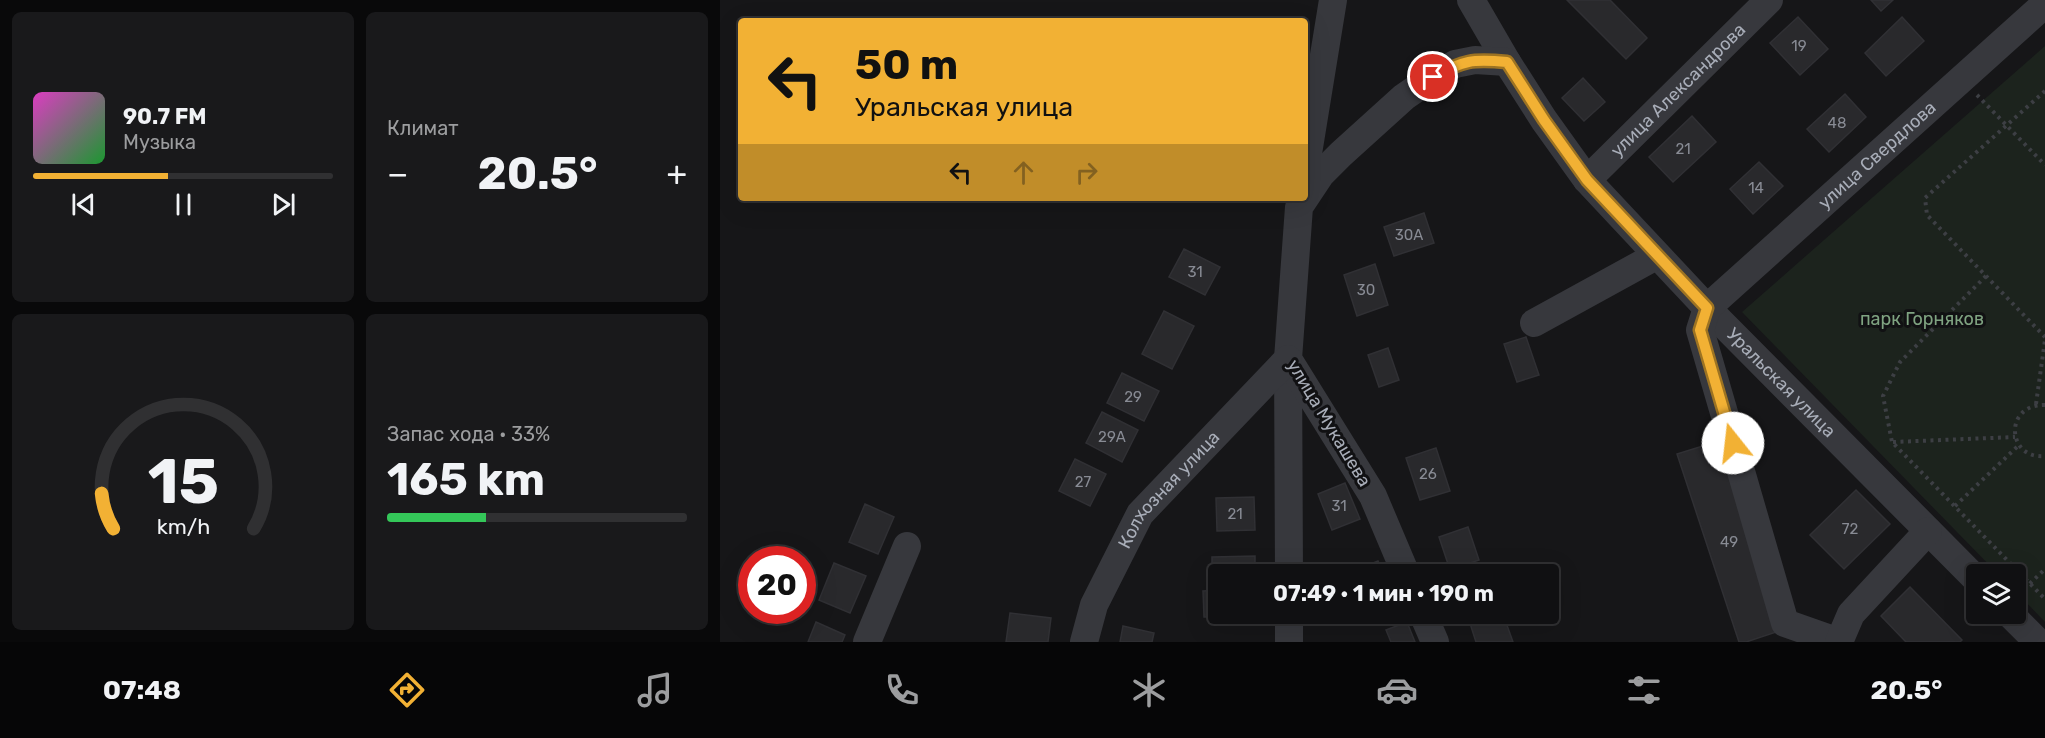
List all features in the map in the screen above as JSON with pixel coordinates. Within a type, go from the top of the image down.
[{"type":"street","points":[[1308,154],[1333,0]]},
{"type":"street","name":"Уральская улица","points":[[1471,0],[1544,120],[1587,180],[1656,256],[1966,569]]},
{"type":"street","name":"улица Александрова","points":[[1587,180],[1769,0]]},
{"type":"street","name":"улица Свердлова","points":[[1707,308],[2045,4]]},
{"type":"street","name":"улица Мукашева","points":[[1308,191],[1341,154],[1404,98],[1433,77],[1455,64],[1475,60],[1507,62]]},
{"type":"street","name":"улица Мукашева","points":[[1300,202],[1288,359],[1373,496],[1402,564]]},
{"type":"street","points":[[1534,323],[1656,256]]},
{"type":"street","points":[[1707,308],[1700,330],[1785,622],[1839,642],[1851,614],[1928,531]]},
{"type":"street","points":[[1288,359],[1289,564]]},
{"type":"street","name":"Колхозная улица","points":[[1084,642],[1094,605],[1140,514],[1288,359]]},
{"type":"street","points":[[867,642],[907,546]]},
{"type":"street","points":[[1289,624],[1289,642]]},
{"type":"street","points":[[1427,624],[1435,642]]},
{"type":"street","points":[[2020,624],[2038,642]]},
{"type":"path","points":[[1961,79],[2045,165]]},
{"type":"path","points":[[2036,405],[2045,338],[1927,215],[1925,198],[2045,91]]},
{"type":"path","points":[[1986,276],[1900,362],[1882,396],[1892,442],[2044,598]]},
{"type":"path","points":[[2045,405],[2029,407],[2017,419],[2015,436],[2019,445],[2033,455],[2045,456]]},
{"type":"path","points":[[1892,442],[2015,436]]},
{"type":"path","points":[[1955,506],[2019,445]]},
{"type":"path","points":[[2026,587],[2045,569]]},
{"type":"green space","name":"парк Горняков","points":[[2045,46],[2045,622],[2026,602],[2026,564],[1988,564],[1742,312]]},
{"type":"building","points":[[1567,0],[1610,0],[1647,38],[1626,59]]},
{"type":"building","points":[[1871,0],[1893,0],[1881,11]]},
{"type":"building","points":[[1798,17],[1828,49],[1800,75],[1770,43]]},
{"type":"building","points":[[1902,17],[1924,41],[1886,76],[1865,53]]},
{"type":"building","points":[[1583,78],[1605,102],[1584,121],[1562,98]]},
{"type":"building","points":[[1845,94],[1866,117],[1829,152],[1807,129]]},
{"type":"building","points":[[1692,116],[1716,142],[1673,182],[1649,157]]},
{"type":"building","points":[[1759,162],[1783,186],[1753,214],[1730,189]]},
{"type":"building","points":[[1424,213],[1434,243],[1394,256],[1384,227]]},
{"type":"building","points":[[1184,249],[1220,267],[1205,295],[1169,277]]},
{"type":"building","points":[[1375,264],[1388,305],[1357,316],[1344,275]]},
{"type":"building","points":[[1164,311],[1194,326],[1172,369],[1142,354]]},
{"type":"building","points":[[1526,337],[1539,375],[1517,382],[1504,344]]},
{"type":"building","points":[[1388,348],[1399,380],[1379,387],[1368,355]]},
{"type":"building","points":[[1122,373],[1159,391],[1144,421],[1107,403]]},
{"type":"building","points":[[1102,412],[1138,430],[1122,462],[1086,443]]},
{"type":"building","points":[[1719,441],[1782,630],[1746,642],[1739,642],[1677,454]]},
{"type":"building","points":[[1436,448],[1450,491],[1420,500],[1406,458]]},
{"type":"building","points":[[1075,459],[1106,474],[1090,506],[1059,491]]},
{"type":"building","points":[[1345,483],[1360,519],[1332,530],[1318,494]]},
{"type":"building","points":[[1856,490],[1890,524],[1844,569],[1810,535]]},
{"type":"building","points":[[1254,497],[1255,530],[1217,531],[1216,498]]},
{"type":"building","points":[[865,504],[894,517],[878,554],[849,542]]},
{"type":"building","points":[[1468,527],[1479,560],[1467,564],[1448,564],[1439,537]]},
{"type":"building","points":[[1255,556],[1255,564],[1212,564],[1212,557]]},
{"type":"building","points":[[834,563],[866,576],[850,613],[819,600]]},
{"type":"building","points":[[1910,587],[1962,640],[1960,642],[1906,642],[1881,616]]},
{"type":"building","points":[[1203,591],[1208,591],[1208,617],[1204,617]]},
{"type":"building","points":[[1010,613],[1051,618],[1048,642],[1006,642]]},
{"type":"building","points":[[816,622],[845,635],[842,642],[808,642]]},
{"type":"building","points":[[1408,624],[1415,642],[1391,642],[1386,630]]},
{"type":"building","points":[[1470,624],[1507,624],[1513,642],[1476,642]]},
{"type":"building","points":[[1123,626],[1154,633],[1152,642],[1120,642]]},
{"type":"route","points":[[1433,77],[1455,64],[1475,60],[1507,62],[1544,120],[1587,180],[1707,308],[1700,330],[1733,443]]}]
